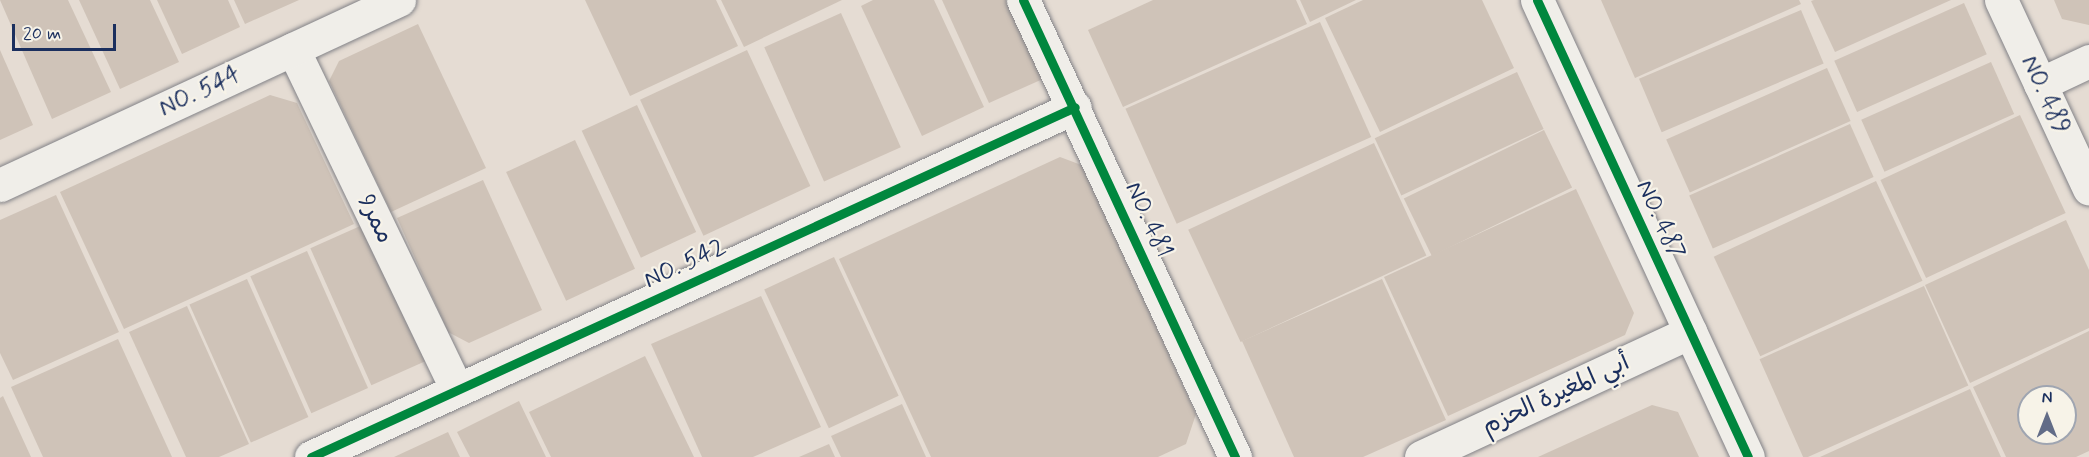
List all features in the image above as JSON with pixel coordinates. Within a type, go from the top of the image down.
[{"type":"street","name":"NO. 544","points":[[0,185],[399,0]]},
{"type":"street","name":"NO. 481","points":[[1023,0],[1075,107],[1235,457]]},
{"type":"street","name":"NO. 487","points":[[1536,0],[1748,457]]},
{"type":"street","name":"NO. 489","points":[[2001,0],[2089,189]]},
{"type":"street","name":"ممر9","points":[[293,49],[457,390]]},
{"type":"street","points":[[2040,84],[2089,61]]},
{"type":"street","name":"NO. 542","points":[[332,453],[457,390],[1075,107]]},
{"type":"street","name":"أبي المغيرة الحزم","points":[[1421,457],[1690,332]]},
{"type":"building","points":[[0,0],[68,0],[111,92],[52,119]]},
{"type":"building","points":[[79,0],[150,0],[179,62],[120,89]]},
{"type":"building","points":[[157,0],[228,0],[240,27],[182,54]]},
{"type":"building","points":[[234,0],[299,0],[245,24]]},
{"type":"building","points":[[585,0],[716,0],[738,46],[630,96]]},
{"type":"building","points":[[721,0],[842,0],[744,47]]},
{"type":"building","points":[[873,0],[934,0],[984,107],[922,136],[861,6]]},
{"type":"building","points":[[942,0],[1009,0],[1045,78],[989,103]]},
{"type":"building","points":[[1153,0],[1296,0],[1307,24],[1123,107],[1088,30]]},
{"type":"building","points":[[1300,0],[1356,0],[1310,22]]},
{"type":"building","points":[[1363,0],[1482,0],[1514,68],[1380,132],[1325,18]]},
{"type":"building","points":[[1601,0],[1799,0],[1801,4],[1635,78]]},
{"type":"building","points":[[1814,0],[1951,0],[1835,52],[1811,1]]},
{"type":"building","points":[[2054,0],[2089,0],[2089,25],[2062,19]]},
{"type":"building","points":[[1964,3],[1987,54],[1857,112],[1834,61]]},
{"type":"building","points":[[1801,10],[1824,63],[1662,132],[1639,79]]},
{"type":"building","points":[[841,13],[901,147],[824,181],[764,47]]},
{"type":"building","points":[[1320,22],[1371,137],[1177,224],[1125,109]]},
{"type":"building","points":[[418,24],[486,168],[391,212],[329,81],[339,61]]},
{"type":"building","points":[[0,50],[33,125],[0,140]]},
{"type":"building","points":[[747,50],[810,186],[703,236],[640,100]]},
{"type":"building","points":[[1991,62],[2014,114],[1884,172],[1861,120]]},
{"type":"building","points":[[1827,68],[1851,121],[1690,193],[1666,140]]},
{"type":"building","points":[[1517,72],[1544,129],[1401,195],[1375,138]]},
{"type":"building","points":[[270,95],[297,103],[354,224],[124,329],[60,192]]},
{"type":"building","points":[[637,105],[696,232],[641,258],[582,131]]},
{"type":"building","points":[[2020,115],[2066,213],[1926,278],[1880,180]]},
{"type":"building","points":[[1850,124],[1874,177],[1713,249],[1689,196]]},
{"type":"building","points":[[1544,130],[1572,188],[1432,256],[1404,198]]},
{"type":"building","points":[[575,140],[635,269],[566,301],[506,172]]},
{"type":"building","points":[[1374,143],[1426,255],[1241,342],[1188,230]]},
{"type":"building","points":[[1060,157],[1084,166],[1196,414],[1186,444],[1158,457],[931,457],[839,259]]},
{"type":"building","points":[[483,180],[542,310],[469,343],[448,332],[397,218]]},
{"type":"building","points":[[1876,181],[1922,281],[1760,356],[1714,257]]},
{"type":"building","points":[[1576,189],[1634,313],[1625,335],[1448,416],[1384,277]]},
{"type":"building","points":[[56,195],[119,332],[13,380],[0,353],[0,220]]},
{"type":"building","points":[[2066,220],[2089,270],[2089,328],[1970,383],[1925,285]]},
{"type":"building","points":[[367,223],[428,360],[371,385],[310,248]]},
{"type":"building","points":[[307,251],[368,388],[311,413],[250,276]]},
{"type":"building","points":[[834,257],[899,396],[829,428],[764,290]]},
{"type":"building","points":[[247,279],[308,417],[251,443],[189,305]]},
{"type":"building","points":[[1382,279],[1446,420],[1363,457],[1294,457],[1242,341]]},
{"type":"building","points":[[1924,286],[1968,386],[1808,457],[1803,457],[1760,359]]},
{"type":"building","points":[[761,296],[821,427],[753,457],[702,457],[651,344]]},
{"type":"building","points":[[187,306],[249,444],[219,457],[186,457],[129,332]]},
{"type":"building","points":[[2089,331],[2089,451],[2076,457],[2006,457],[1973,387]]},
{"type":"building","points":[[118,339],[172,457],[43,457],[11,387]]},
{"type":"building","points":[[645,356],[694,457],[551,457],[529,412]]},
{"type":"building","points":[[1970,389],[2001,457],[1820,457]]},
{"type":"building","points":[[3,396],[31,457],[0,457],[0,398]]},
{"type":"building","points":[[519,401],[546,457],[470,457],[457,432]]},
{"type":"building","points":[[902,404],[926,457],[841,457],[831,436]]},
{"type":"building","points":[[1652,405],[1678,412],[1699,457],[1538,457]]},
{"type":"building","points":[[448,432],[460,457],[394,457]]},
{"type":"building","points":[[829,444],[835,457],[799,457]]},
{"type":"cycle path","points":[[1023,0],[1235,457]]},
{"type":"cycle path","points":[[1537,0],[1748,457]]},
{"type":"cycle path","points":[[311,457],[1075,107]]}]
